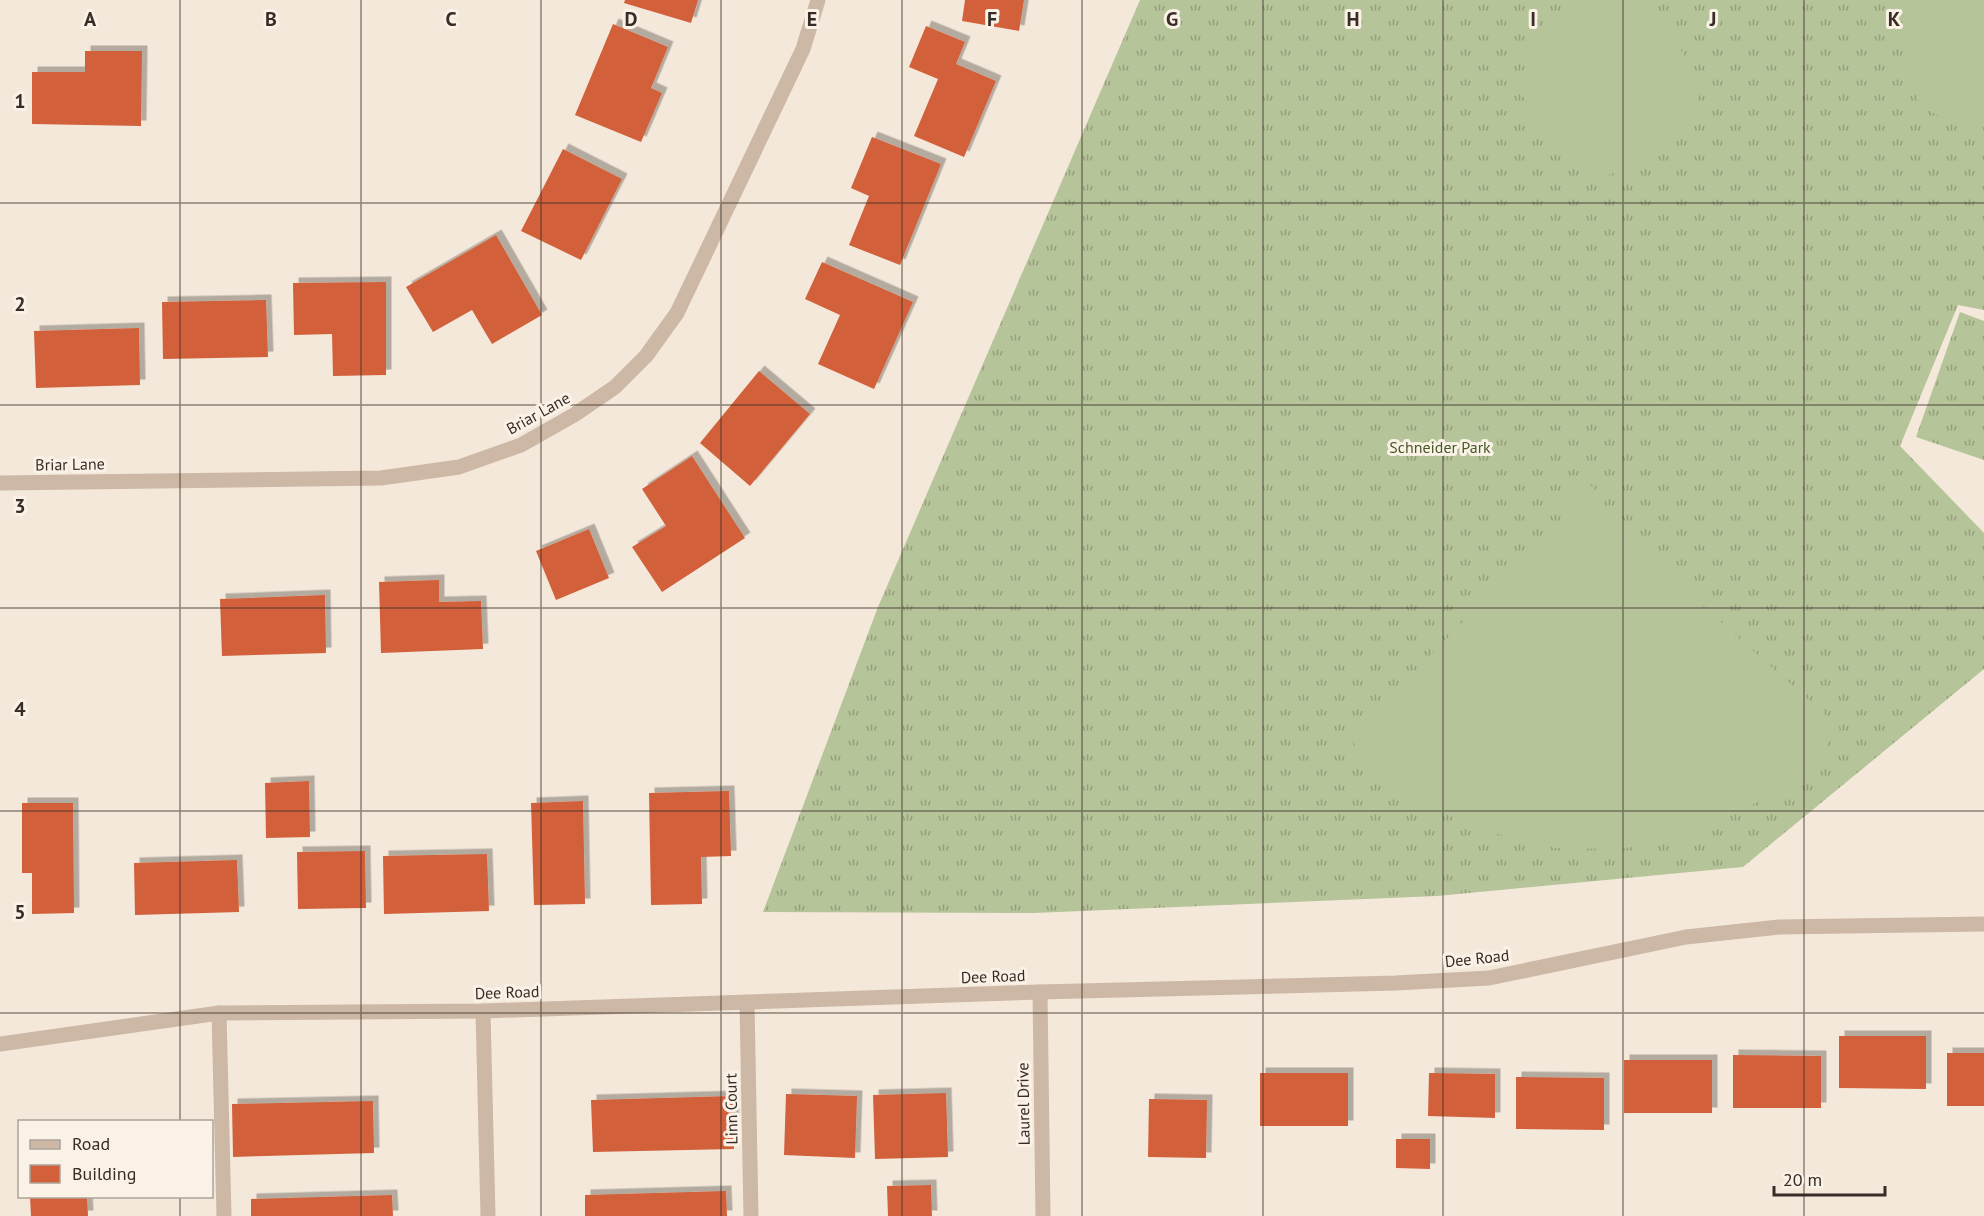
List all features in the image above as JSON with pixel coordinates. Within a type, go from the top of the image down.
[{"type":"street","name":"Briar Lane","points":[[0,483],[381,478],[459,467],[521,446],[574,415],[615,387],[646,356],[677,313],[802,49],[818,0]]},
{"type":"street","name":"Dee Road","points":[[0,1044],[219,1013],[483,1011],[1040,992],[1396,983],[1489,978],[1686,937],[1779,927],[1984,924]]},
{"type":"street","name":"Laurel Drive","points":[[1040,992],[1043,1216]]},
{"type":"street","name":"Linn Court","points":[[747,1002],[751,1216]]},
{"type":"street","points":[[483,1011],[488,1216]]},
{"type":"street","points":[[219,1013],[224,1216]]},
{"type":"green space","name":"Schneider Park","points":[[1140,0],[1984,0],[1984,310],[1958,305],[1900,446],[1984,533],[1984,669],[1743,867],[1437,896],[1034,913],[763,912],[878,607]]},
{"type":"green space","points":[[1589,0],[1656,0],[1657,15],[1705,86],[1685,121],[1646,165],[1604,176],[1550,145],[1523,96],[1525,58]]},
{"type":"green space","points":[[1914,0],[1984,0],[1984,127],[1964,130],[1921,106],[1902,67],[1904,13]]},
{"type":"green space","points":[[1960,312],[1984,321],[1984,460],[1916,437]]},
{"type":"green space","points":[[1582,477],[1604,498],[1605,519],[1840,728],[1814,762],[1766,798],[1681,839],[1619,849],[1556,848],[1498,834],[1431,809],[1376,770],[1349,738],[1562,521],[1562,491]]},
{"type":"building","points":[[625,0],[698,0],[691,23],[624,3]]},
{"type":"building","points":[[965,0],[1024,0],[1019,31],[962,21]]},
{"type":"building","points":[[613,24],[668,47],[651,88],[662,93],[641,142],[575,115]]},
{"type":"building","points":[[926,26],[965,42],[956,64],[996,81],[964,157],[914,136],[938,79],[909,67]]},
{"type":"building","points":[[85,51],[142,51],[141,126],[32,124],[32,72],[85,72]]},
{"type":"building","points":[[872,137],[941,164],[900,265],[849,245],[869,196],[851,188]]},
{"type":"building","points":[[563,149],[622,179],[581,260],[521,231]]},
{"type":"building","points":[[496,235],[542,315],[492,344],[472,310],[433,332],[406,287]]},
{"type":"building","points":[[822,262],[913,302],[874,389],[818,364],[840,315],[805,299]]},
{"type":"building","points":[[386,282],[386,375],[333,376],[332,334],[294,335],[293,283]]},
{"type":"building","points":[[266,300],[268,357],[163,359],[162,302]]},
{"type":"building","points":[[139,328],[140,385],[36,388],[34,331]]},
{"type":"building","points":[[759,371],[810,414],[750,486],[700,443]]},
{"type":"building","points":[[692,456],[745,538],[662,592],[632,547],[666,526],[642,489]]},
{"type":"building","points":[[589,529],[609,578],[556,600],[536,551]]},
{"type":"building","points":[[439,580],[439,602],[481,601],[483,649],[381,653],[379,582]]},
{"type":"building","points":[[325,595],[326,653],[222,656],[220,599]]},
{"type":"building","points":[[309,781],[310,837],[266,838],[265,783]]},
{"type":"building","points":[[729,791],[731,856],[701,857],[702,904],[651,905],[649,793]]},
{"type":"building","points":[[583,801],[585,904],[534,905],[531,803]]},
{"type":"building","points":[[22,803],[73,803],[74,913],[32,914],[32,873],[22,873]]},
{"type":"building","points":[[365,851],[366,908],[298,909],[297,852]]},
{"type":"building","points":[[487,854],[489,911],[384,914],[383,856]]},
{"type":"building","points":[[237,860],[239,912],[135,915],[134,863]]},
{"type":"building","points":[[1839,1036],[1926,1036],[1926,1089],[1839,1088]]},
{"type":"building","points":[[1947,1053],[1984,1053],[1984,1106],[1947,1106]]},
{"type":"building","points":[[1733,1055],[1821,1056],[1821,1108],[1733,1108]]},
{"type":"building","points":[[1624,1060],[1712,1060],[1712,1113],[1624,1113]]},
{"type":"building","points":[[1260,1073],[1348,1073],[1348,1126],[1260,1126]]},
{"type":"building","points":[[1429,1073],[1495,1074],[1495,1118],[1428,1116]]},
{"type":"building","points":[[1516,1077],[1604,1078],[1604,1130],[1516,1129]]},
{"type":"building","points":[[946,1093],[948,1157],[875,1159],[873,1095]]},
{"type":"building","points":[[786,1094],[857,1096],[855,1158],[784,1155]]},
{"type":"building","points":[[733,1096],[734,1149],[593,1152],[591,1100]]},
{"type":"building","points":[[1149,1099],[1207,1100],[1206,1158],[1148,1157]]},
{"type":"building","points":[[373,1101],[374,1153],[233,1157],[232,1104]]},
{"type":"building","points":[[1396,1139],[1430,1139],[1430,1169],[1396,1168]]},
{"type":"building","points":[[931,1185],[932,1216],[888,1216],[887,1186]]},
{"type":"building","points":[[726,1191],[727,1216],[585,1216],[585,1195]]},
{"type":"building","points":[[392,1195],[393,1216],[251,1216],[251,1199]]},
{"type":"building","points":[[30,1198],[87,1198],[88,1216],[31,1216]]}]
